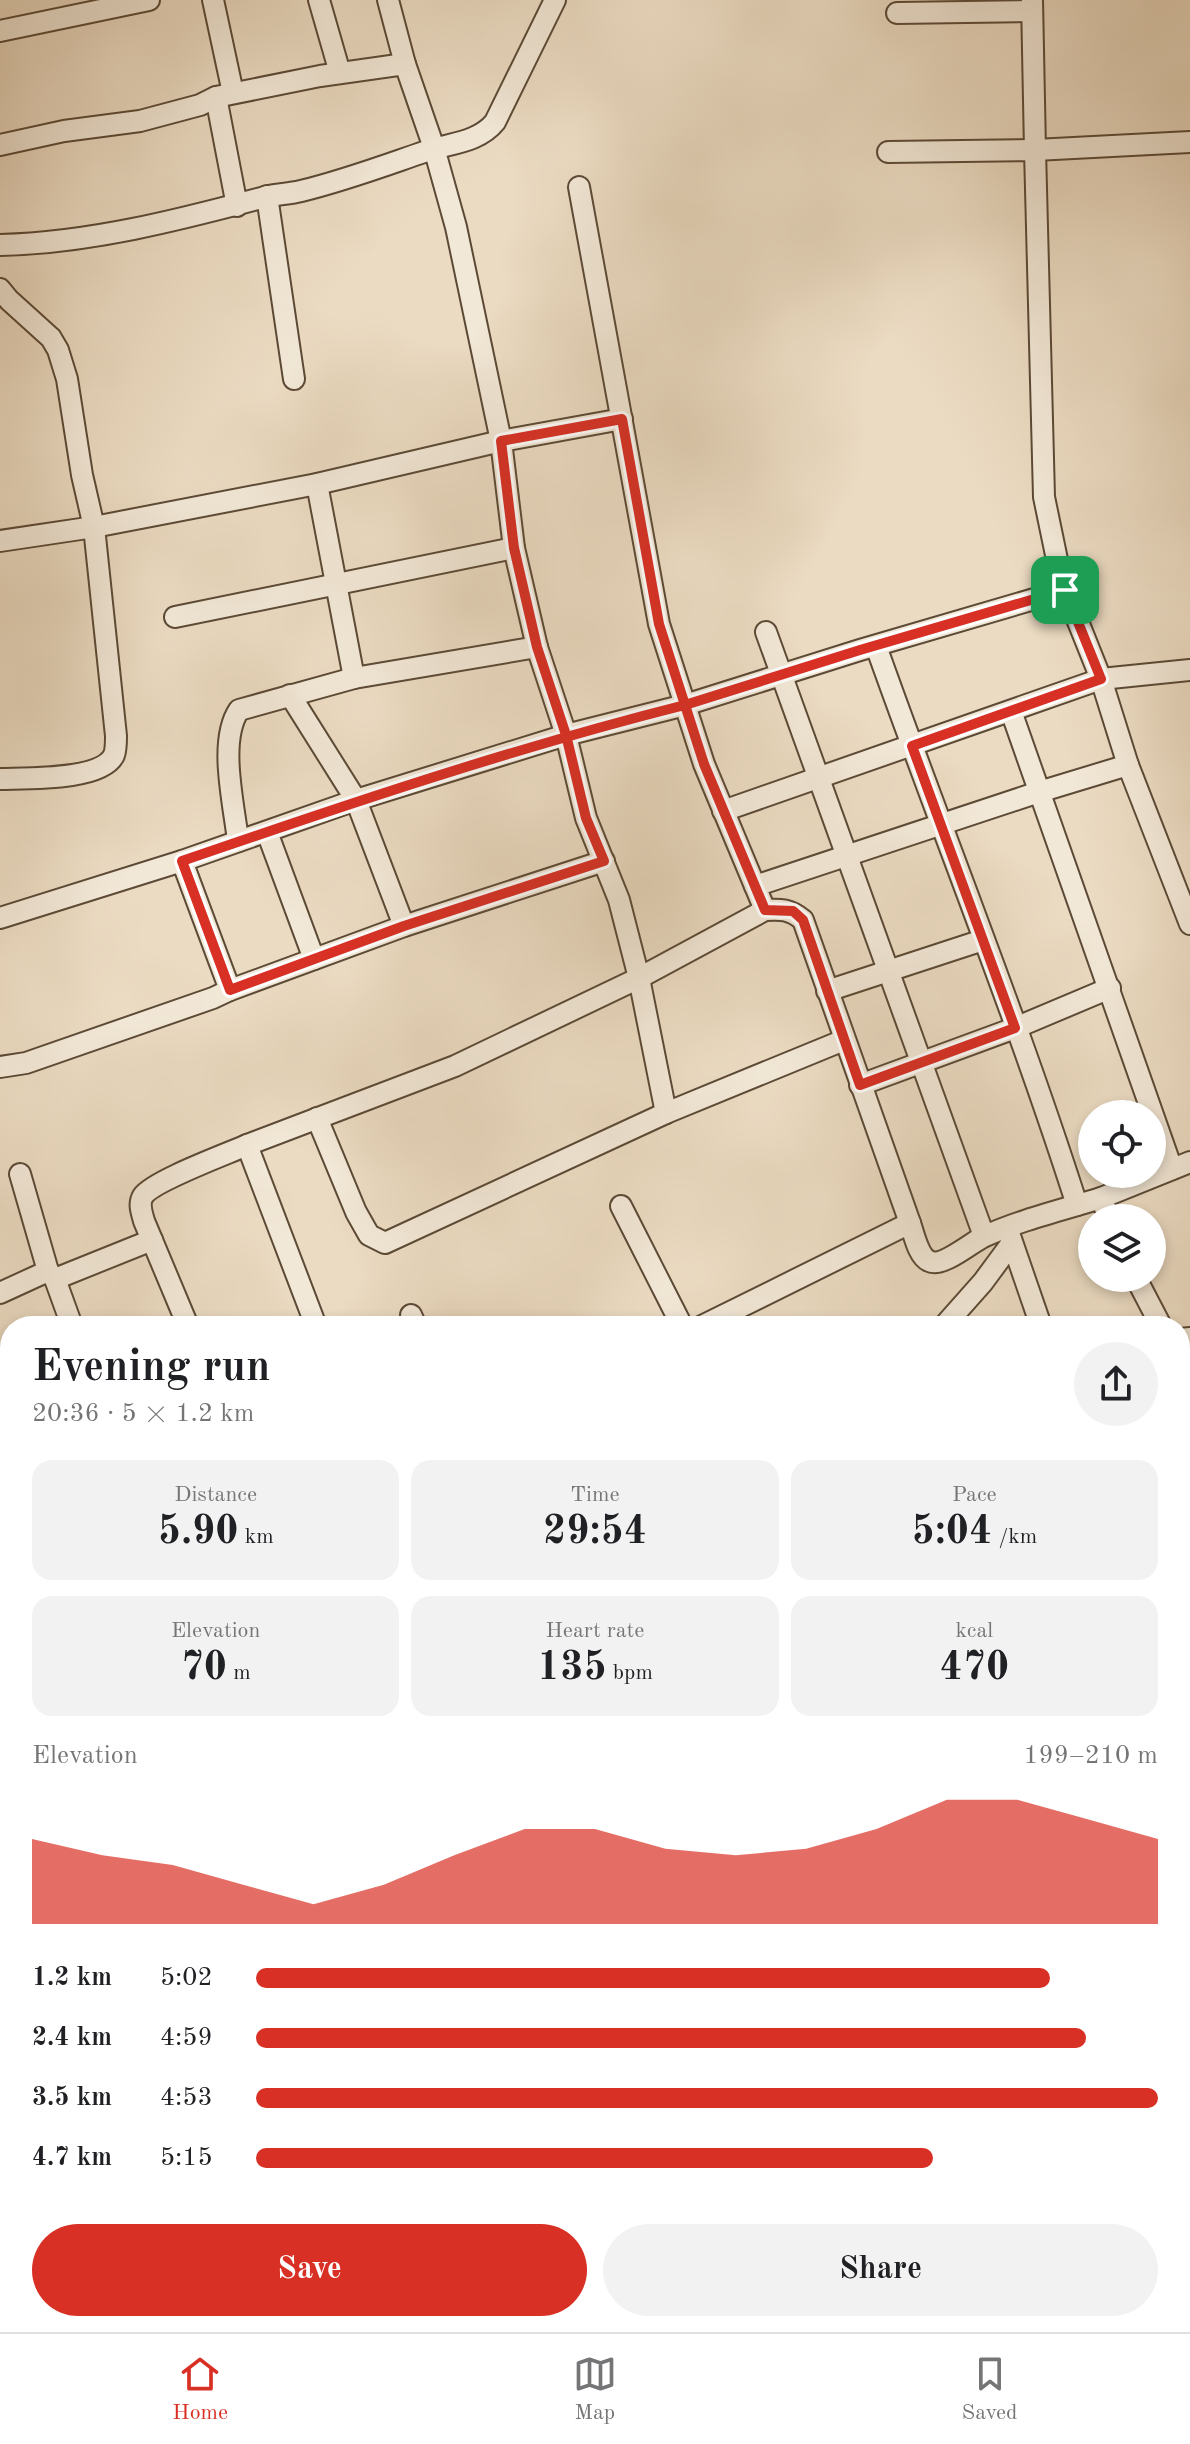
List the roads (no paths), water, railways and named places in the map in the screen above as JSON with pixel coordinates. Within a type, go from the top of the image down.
[{"type":"street","points":[[0,31],[149,0]]},
{"type":"street","points":[[213,0],[237,206]]},
{"type":"street","points":[[319,0],[340,73]]},
{"type":"street","points":[[388,0],[456,227],[501,441],[514,548],[537,647],[566,735],[586,818],[619,900],[639,978],[666,1113]]},
{"type":"street","points":[[0,245],[39,244],[174,220],[267,196],[299,192],[434,148],[478,137],[495,122],[555,0]]},
{"type":"street","points":[[897,13],[1032,5],[1044,497],[1052,544],[1065,590],[1101,679],[1128,765],[1190,924]]},
{"type":"street","points":[[0,145],[64,131],[140,121],[200,105],[224,95],[405,64]]},
{"type":"street","points":[[888,152],[1035,150],[1190,142]]},
{"type":"street","points":[[579,187],[659,624],[704,764],[765,910]]},
{"type":"street","points":[[267,196],[294,379]]},
{"type":"street","points":[[0,289],[44,330],[58,350],[67,379],[82,475],[94,527],[116,736],[114,755],[106,765],[90,771],[0,779]]},
{"type":"street","points":[[0,541],[94,527],[317,484],[501,441],[622,419]]},
{"type":"street","points":[[317,484],[354,678]]},
{"type":"street","points":[[175,617],[514,548]]},
{"type":"street","points":[[0,918],[182,861],[356,800],[566,735],[685,705],[1065,590]]},
{"type":"street","points":[[766,632],[984,1236]]},
{"type":"street","points":[[876,646],[1048,1115],[1077,1205]]},
{"type":"street","points":[[238,841],[227,737],[239,710],[354,678],[537,647]]},
{"type":"street","points":[[723,811],[1101,679],[1190,670]]},
{"type":"street","points":[[290,695],[356,800],[404,926]]},
{"type":"street","points":[[184,1316],[140,1204],[144,1195],[164,1182],[247,1145],[455,1066],[639,978],[765,910],[793,911],[803,920],[922,1256],[927,1261],[935,1263],[984,1236],[1010,1236],[1077,1205],[1181,1165],[1110,988],[1011,711]]},
{"type":"street","points":[[755,886],[1128,765]]},
{"type":"street","points":[[267,832],[314,959]]},
{"type":"street","points":[[182,861],[230,990]]},
{"type":"street","points":[[0,1067],[26,1063],[213,998],[404,926],[604,861]]},
{"type":"street","points":[[827,991],[983,940]]},
{"type":"street","points":[[860,1085],[1015,1028],[1110,988]]},
{"type":"street","points":[[317,1118],[356,1212],[369,1235],[385,1243],[666,1113],[844,1040]]},
{"type":"street","points":[[247,1145],[312,1316]]},
{"type":"street","points":[[20,1174],[68,1316]]},
{"type":"street","points":[[1101,1198],[1103,1204]]},
{"type":"street","points":[[621,1206],[677,1316]]},
{"type":"street","points":[[722,1316],[910,1223]]},
{"type":"street","points":[[953,1316],[983,1282],[1010,1236]]},
{"type":"street","points":[[1010,1236],[1038,1316]]},
{"type":"street","points":[[0,1293],[152,1240]]},
{"type":"street","points":[[1143,1292],[1156,1316]]}]
